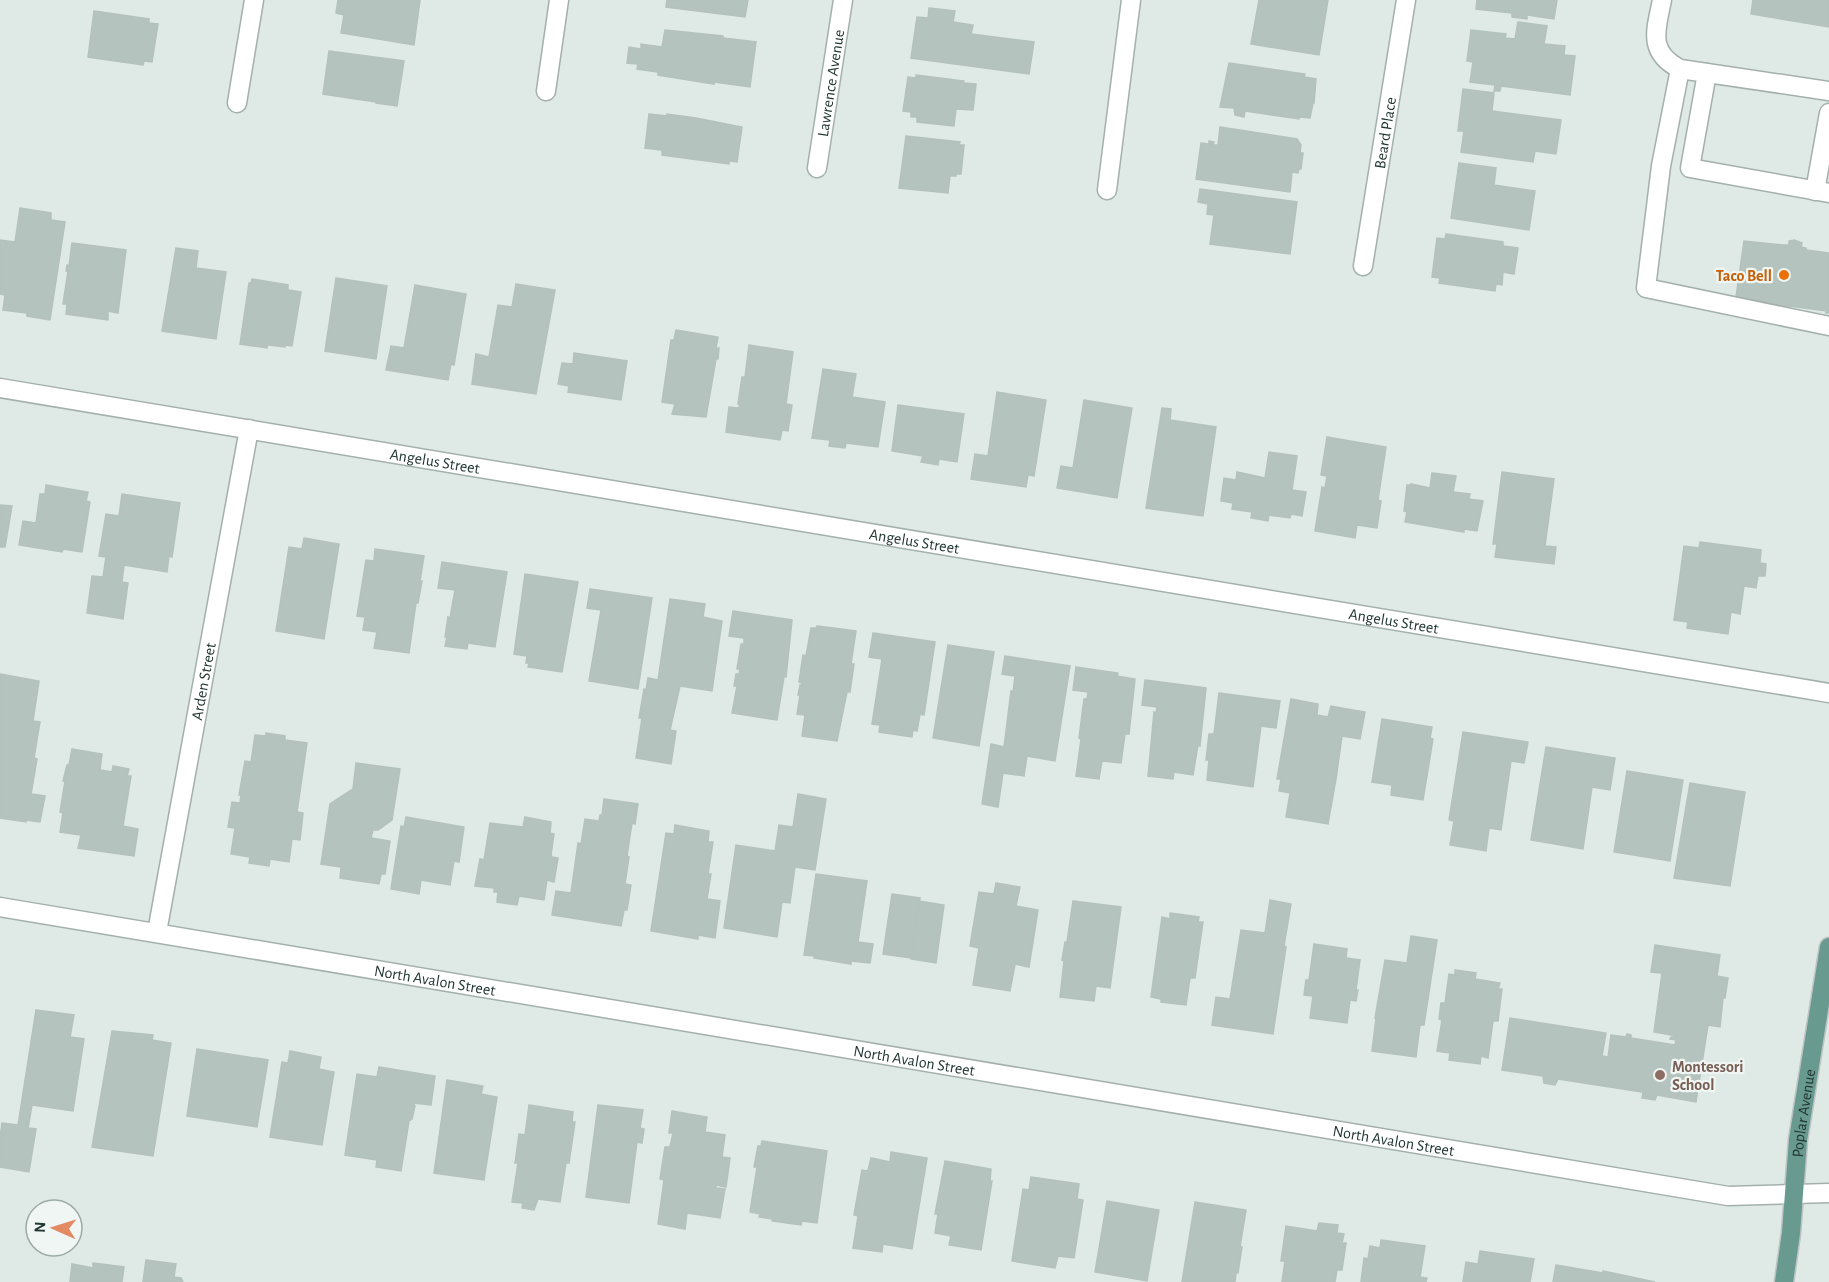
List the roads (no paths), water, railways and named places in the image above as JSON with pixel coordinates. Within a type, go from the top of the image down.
[{"type":"main road","name":"Poplar Avenue","points":[[1784,1282],[1791,1233],[1798,1140],[1829,947]]},
{"type":"street","points":[[237,103],[254,0]]},
{"type":"street","points":[[546,91],[559,0]]},
{"type":"street","name":"Lawrence Avenue","points":[[817,168],[843,0]]},
{"type":"street","points":[[1107,190],[1131,0]]},
{"type":"street","name":"Beard Place","points":[[1363,266],[1406,0]]},
{"type":"street","points":[[1662,0],[1656,44],[1661,56],[1668,63],[1680,69],[1829,91]]},
{"type":"street","points":[[1680,69],[1661,166],[1646,288],[1829,326]]},
{"type":"street","points":[[1707,73],[1690,168],[1822,192],[1829,113]]},
{"type":"street","name":"Angelus Street","points":[[0,388],[1829,693]]},
{"type":"street","name":"Arden Street","points":[[157,932],[249,429]]},
{"type":"street","name":"North Avalon Street","points":[[0,907],[1728,1196],[1829,1193]]},
{"type":"place","name":"Taco Bell","points":[[1784,275]]},
{"type":"place","name":"Montessori School","points":[[1660,1075]]}]
